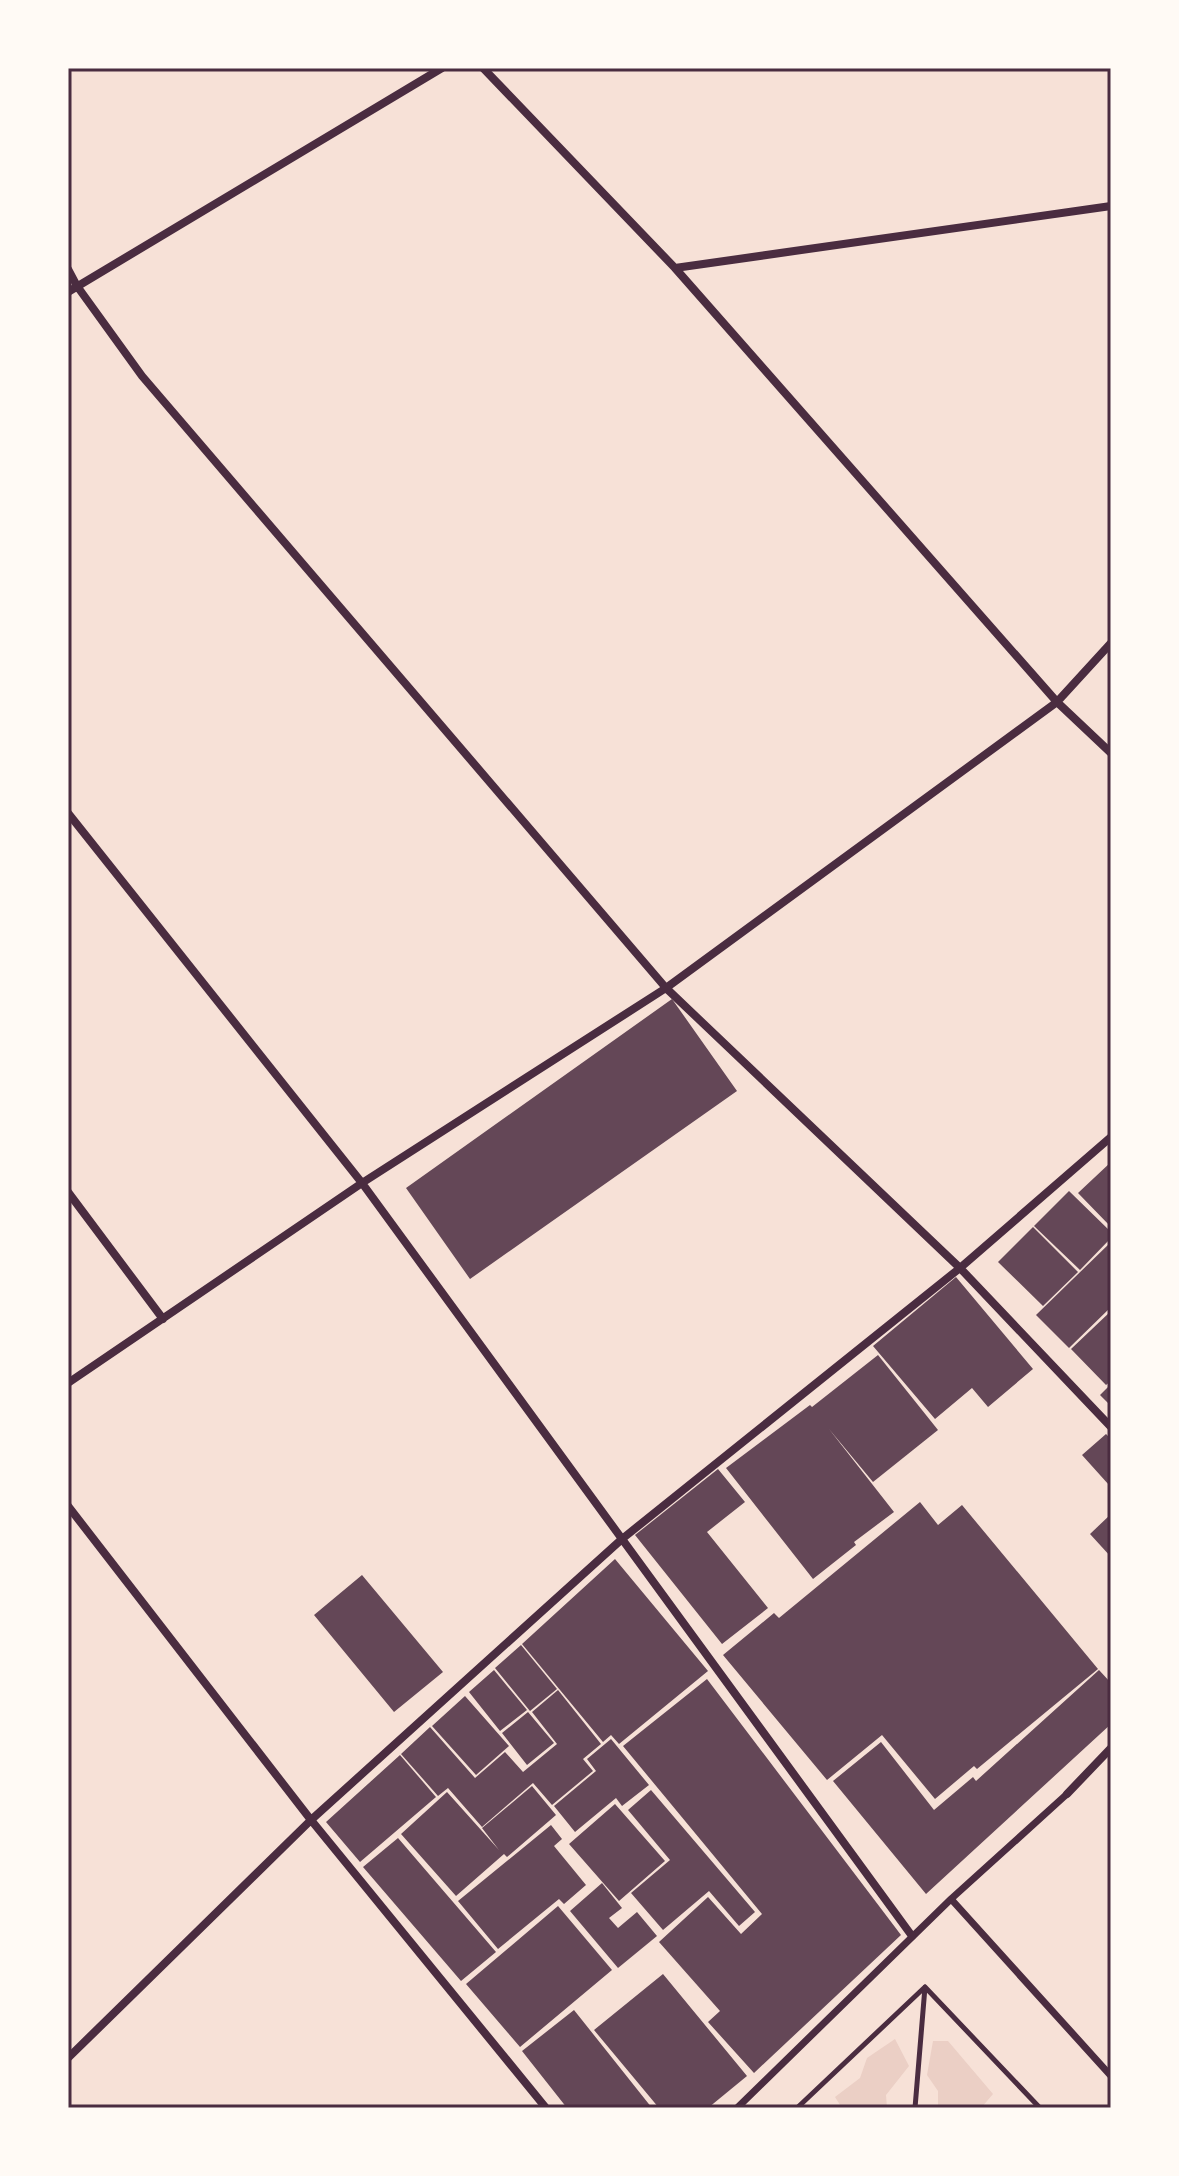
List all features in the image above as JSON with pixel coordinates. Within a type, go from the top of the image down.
[{"type":"street","points":[[68,292],[442,68]]},
{"type":"street","points":[[483,68],[675,268],[1057,702],[1111,753]]},
{"type":"street","points":[[675,268],[1111,206]]},
{"type":"street","points":[[68,269],[142,376],[666,988],[960,1268],[1111,1427]]},
{"type":"street","points":[[68,1383],[362,1183],[666,988],[1057,702],[1111,643]]},
{"type":"street","points":[[68,813],[362,1183],[912,1936]]},
{"type":"street","points":[[68,2058],[311,1820],[622,1539],[960,1268],[1111,1137]]},
{"type":"street","points":[[68,1192],[163,1319]]},
{"type":"street","points":[[68,1506],[311,1820],[546,2108]]},
{"type":"street","points":[[737,2108],[912,1936],[1067,1794],[1111,1748]]},
{"type":"street","points":[[951,1899],[1111,2076]]},
{"type":"path","points":[[925,1987],[1038,2107]]},
{"type":"path","points":[[797,2108],[925,1987]]},
{"type":"path","points":[[915,2108],[925,1987]]},
{"type":"shaded area","points":[[895,2039],[909,2066],[886,2095],[887,2108],[842,2108],[835,2097],[860,2078],[867,2058]]},
{"type":"shaded area","points":[[933,2041],[948,2041],[993,2094],[981,2108],[938,2108],[938,2091],[927,2075]]},
{"type":"building","points":[[672,999],[737,1091],[470,1279],[406,1188]]},
{"type":"building","points":[[1111,1162],[1111,1227],[1078,1193]]},
{"type":"building","points":[[1069,1191],[1111,1232],[1111,1238],[1080,1270],[1034,1226]]},
{"type":"building","points":[[1033,1227],[1078,1272],[1043,1306],[998,1262]]},
{"type":"building","points":[[1111,1242],[1111,1307],[1069,1348],[1036,1315]]},
{"type":"building","points":[[956,1277],[1033,1369],[988,1407],[972,1388],[935,1419],[873,1346]]},
{"type":"building","points":[[1111,1311],[1111,1381],[1106,1385],[1071,1349]]},
{"type":"building","points":[[878,1355],[938,1430],[873,1482],[829,1429],[894,1512],[813,1579],[726,1468]]},
{"type":"building","points":[[1111,1384],[1111,1406],[1100,1395]]},
{"type":"building","points":[[1106,1434],[1111,1439],[1109,1485],[1082,1455]]},
{"type":"building","points":[[718,1469],[745,1502],[707,1532],[768,1608],[722,1644],[635,1535]]},
{"type":"building","points":[[920,1502],[938,1525],[962,1505],[1098,1669],[977,1769],[974,1766],[935,1799],[882,1735],[827,1780],[723,1655],[774,1613],[779,1618]]},
{"type":"building","points":[[1111,1514],[1111,1557],[1090,1534]]},
{"type":"building","points":[[615,1559],[708,1671],[619,1744],[611,1735],[603,1742],[522,1644]]},
{"type":"building","points":[[362,1575],[443,1672],[394,1712],[314,1615]]},
{"type":"building","points":[[521,1645],[557,1689],[530,1711],[495,1668]]},
{"type":"building","points":[[494,1670],[527,1710],[500,1731],[469,1692]]},
{"type":"building","points":[[1099,1670],[1111,1683],[1111,1724],[926,1894],[833,1781],[881,1742],[934,1810],[973,1777],[976,1781]]},
{"type":"building","points":[[707,1679],[901,1935],[754,2073],[708,2022],[720,2011],[659,1942],[708,1897],[741,1934],[762,1914],[623,1746]]},
{"type":"building","points":[[558,1690],[601,1744],[583,1759],[593,1771],[552,1805],[533,1783],[482,1827],[448,1788],[438,1796],[401,1754],[430,1727],[475,1778],[505,1752],[523,1772],[557,1744],[532,1712]]},
{"type":"building","points":[[465,1696],[509,1746],[476,1775],[432,1726]]},
{"type":"building","points":[[528,1712],[554,1743],[527,1765],[502,1733]]},
{"type":"building","points":[[611,1739],[649,1785],[622,1806],[616,1798],[575,1832],[554,1806],[596,1771],[587,1759]]},
{"type":"building","points":[[400,1755],[436,1797],[360,1862],[326,1822]]},
{"type":"building","points":[[532,1786],[556,1815],[507,1857],[504,1854],[456,1896],[401,1834],[447,1792],[499,1850],[482,1828]]},
{"type":"building","points":[[651,1790],[755,1912],[739,1926],[709,1891],[663,1930],[631,1893],[670,1860],[628,1810]]},
{"type":"building","points":[[615,1804],[665,1861],[619,1901],[569,1844]]},
{"type":"building","points":[[551,1825],[562,1839],[554,1846],[586,1885],[564,1904],[559,1899],[498,1949],[458,1901]]},
{"type":"building","points":[[398,1838],[496,1952],[461,1981],[363,1867]]},
{"type":"building","points":[[602,1883],[622,1908],[609,1918],[618,1928],[637,1912],[657,1936],[618,1968],[570,1911]]},
{"type":"building","points":[[558,1906],[612,1970],[520,2047],[466,1984]]},
{"type":"building","points":[[663,1974],[747,2076],[708,2108],[659,2108],[594,2030]]},
{"type":"building","points":[[574,2010],[652,2108],[567,2108],[522,2051]]}]
